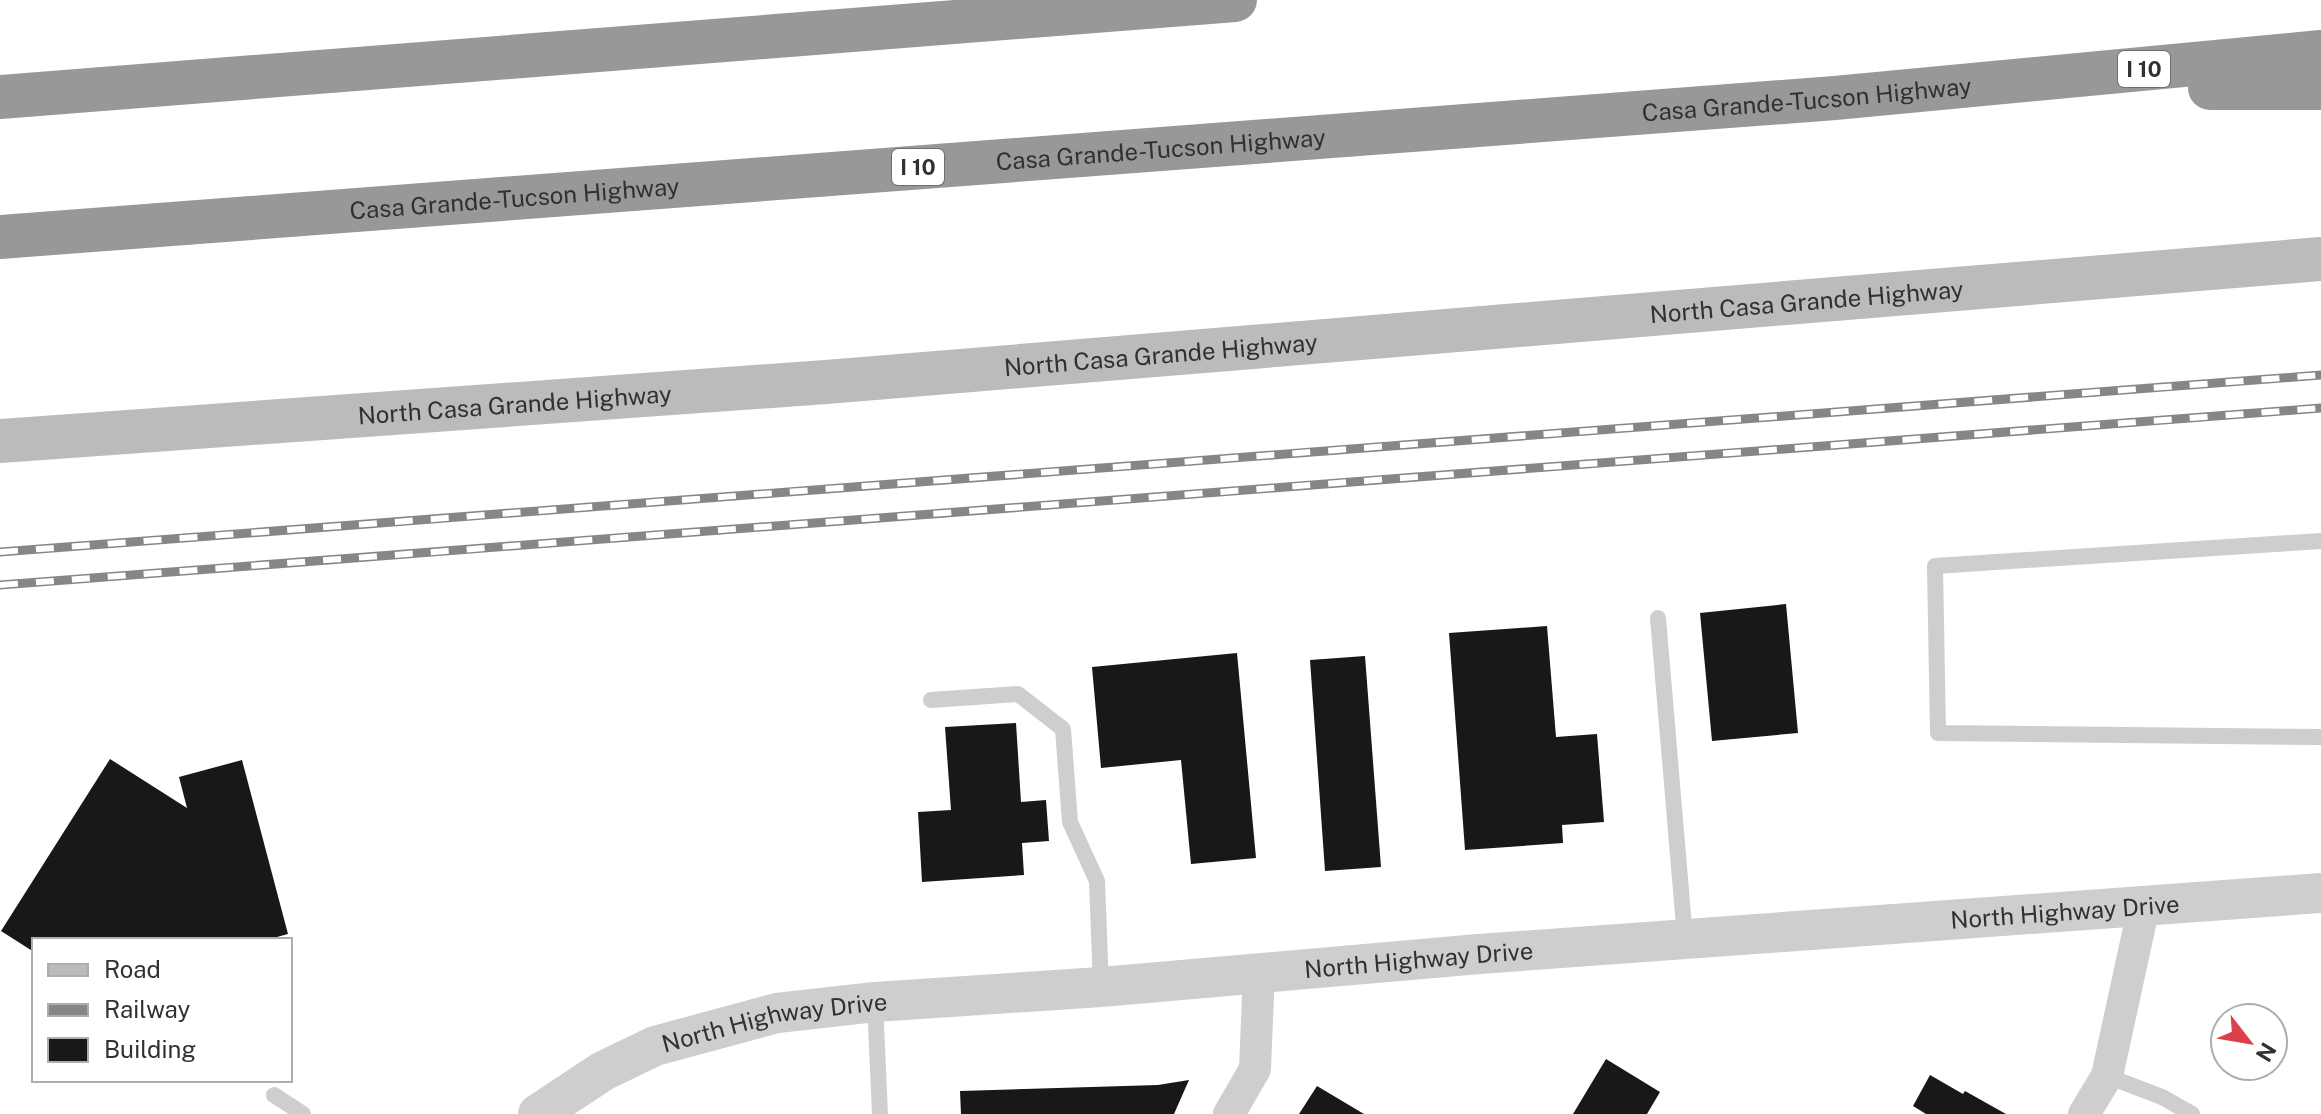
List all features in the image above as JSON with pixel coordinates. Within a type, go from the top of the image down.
[{"type":"highway","points":[[0,97],[1235,0]]},
{"type":"highway","name":"Casa Grande-Tucson Highway","points":[[0,237],[1968,86],[2321,52]]},
{"type":"highway","points":[[1968,86],[2321,88]]},
{"type":"main road","name":"North Casa Grande Highway","points":[[0,441],[826,382],[2321,259]]},
{"type":"street","name":"North Highway Drive","points":[[538,1114],[603,1071],[655,1046],[777,1013],[875,1002],[1101,987],[1685,938],[2321,893]]},
{"type":"street","points":[[2084,1114],[2107,1076],[2144,906]]},
{"type":"street","points":[[1229,1114],[1255,1069],[1259,972]]},
{"type":"lane","points":[[2321,541],[1935,566],[1938,733],[2321,737]]},
{"type":"lane","points":[[1658,618],[1685,938]]},
{"type":"lane","points":[[931,700],[1018,694],[1063,729],[1070,822],[1097,881],[1101,987]]},
{"type":"lane","points":[[875,1002],[880,1114]]},
{"type":"lane","points":[[2107,1076],[2162,1097],[2192,1114]]},
{"type":"lane","points":[[274,1095],[303,1114]]},
{"type":"building","points":[[1786,604],[1798,733],[1712,741],[1700,613]]},
{"type":"building","points":[[1547,626],[1556,737],[1597,734],[1604,822],[1562,825],[1563,843],[1465,850],[1449,633]]},
{"type":"building","points":[[1237,653],[1256,858],[1191,864],[1181,760],[1101,768],[1092,667]]},
{"type":"building","points":[[1365,656],[1381,867],[1325,871],[1310,660]]},
{"type":"building","points":[[1016,723],[1021,802],[1046,800],[1049,841],[1022,843],[1024,875],[922,882],[918,812],[951,810],[945,727]]},
{"type":"building","points":[[110,759],[187,808],[179,777],[242,760],[288,934],[273,938],[32,938],[32,951],[1,931]]},
{"type":"building","points":[[1606,1059],[1660,1092],[1647,1114],[1573,1114]]},
{"type":"building","points":[[1930,1075],[2006,1114],[1926,1114],[1913,1106]]},
{"type":"building","points":[[1189,1080],[1174,1114],[961,1114],[960,1091],[1158,1085]]},
{"type":"building","points":[[1317,1086],[1364,1114],[1299,1114]]},
{"type":"railway","points":[[0,552],[2321,375]]},
{"type":"railway","points":[[0,585],[2321,408]]}]
